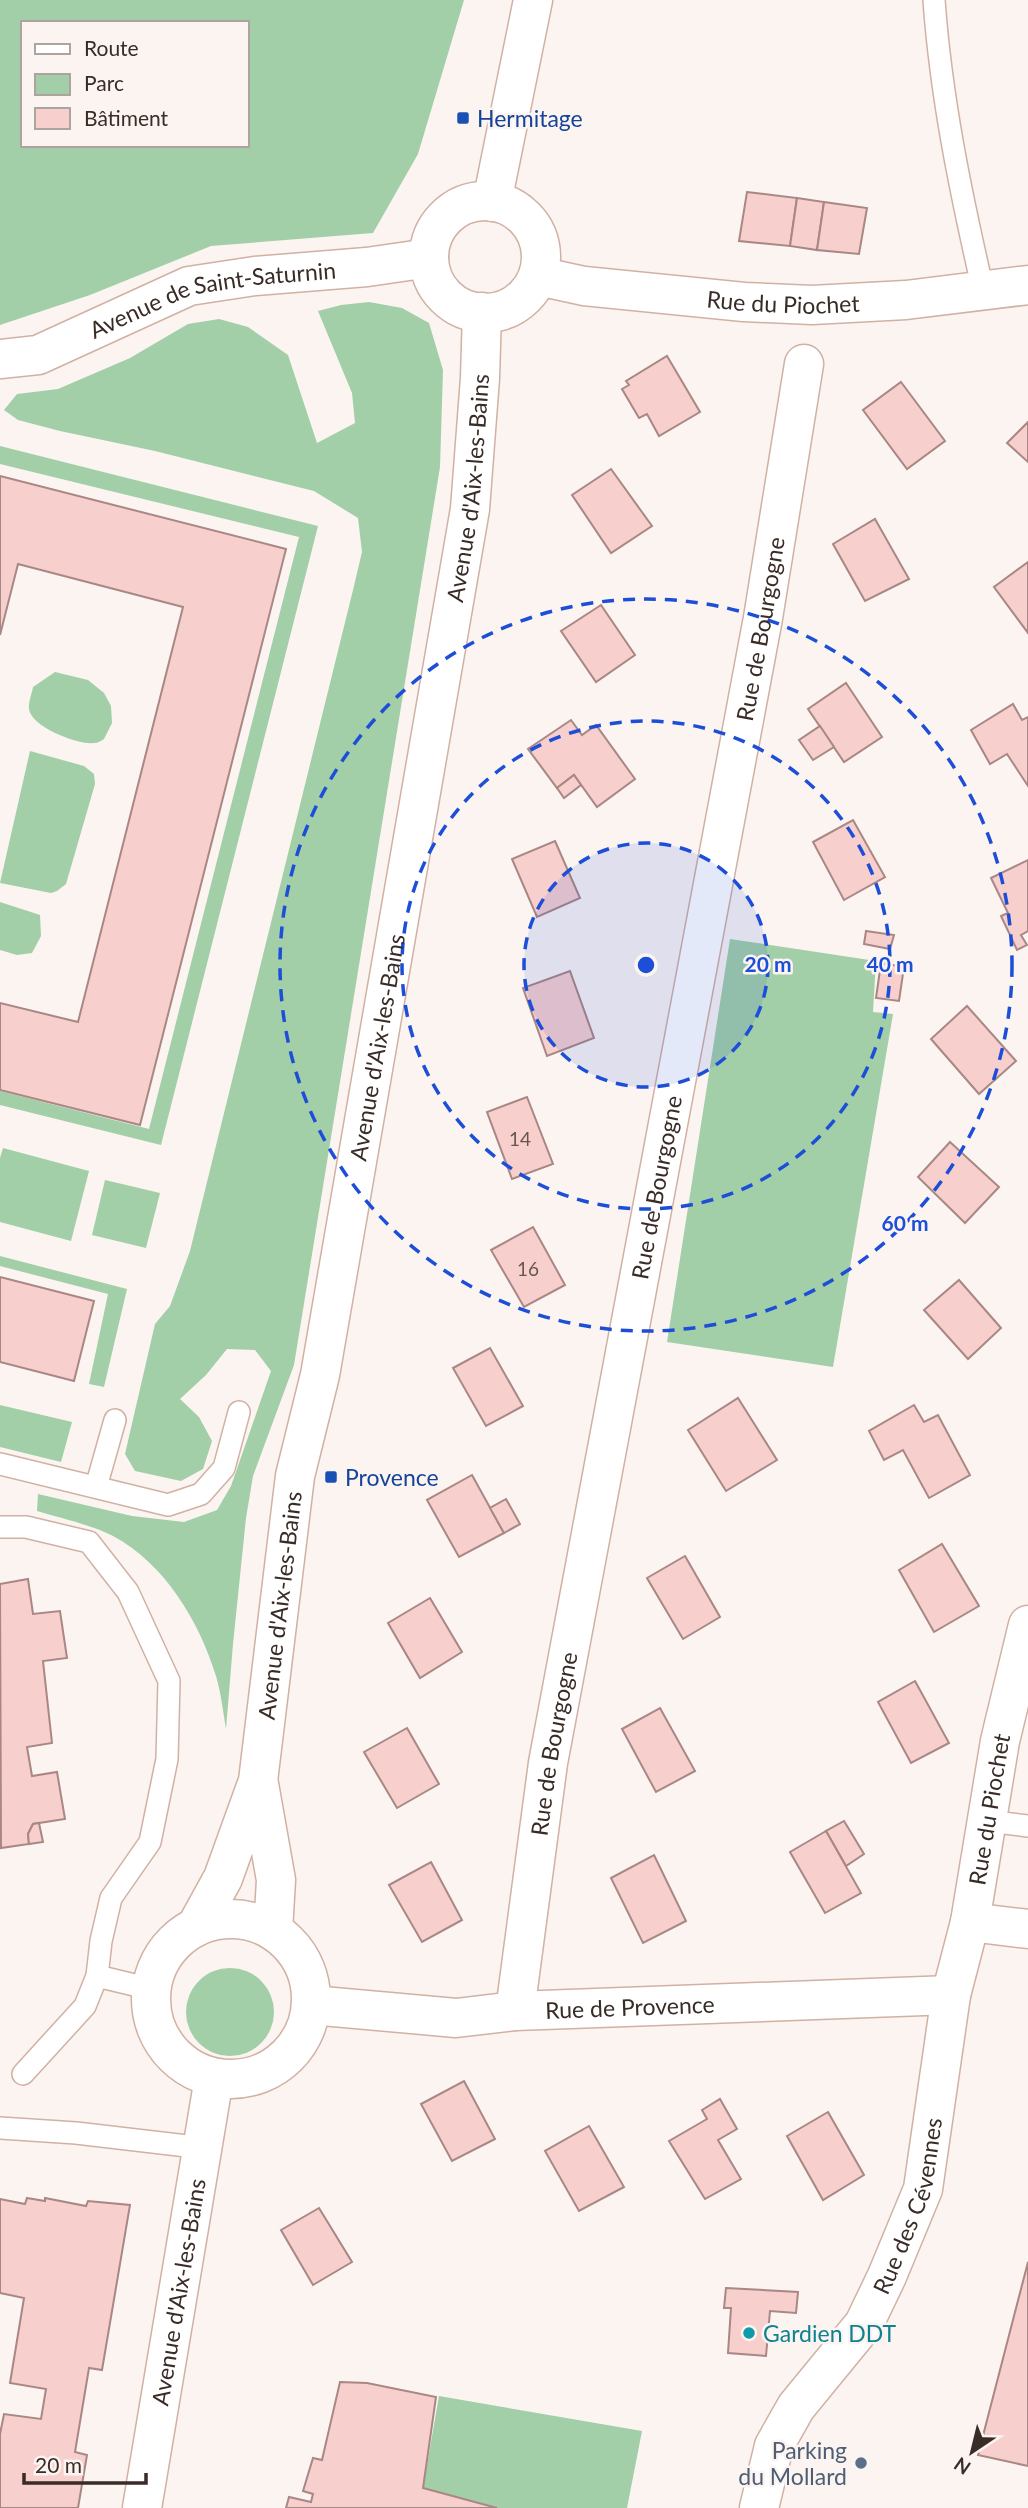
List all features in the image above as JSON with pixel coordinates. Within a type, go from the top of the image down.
[{"type":"street","points":[[492,202],[533,0]]},
{"type":"street","points":[[492,202],[506,205],[523,215],[534,230],[541,247],[541,266],[535,284],[523,299],[507,308],[471,311],[454,303],[441,291],[429,258],[432,240],[440,223],[453,211],[469,203],[492,202]]},
{"type":"street","name":"Avenue de Saint-Saturnin","points":[[0,359],[38,355],[189,286],[255,276],[367,268],[429,258]]},
{"type":"street","name":"Rue du Piochet","points":[[538,276],[584,286],[744,302],[813,305],[905,300],[1028,285]]},
{"type":"street","name":"Avenue d'Aix-les-Bains","points":[[196,1927],[223,1878],[258,1781],[295,1476],[323,1362],[470,509],[482,312]]},
{"type":"street","name":"Rue de Bourgogne","points":[[515,2011],[548,1763],[761,631],[804,364]]},
{"type":"street","name":"Rue du Piochet","points":[[951,1995],[970,1922],[1000,1741],[1028,1625]]},
{"type":"street","name":"Avenue d'Aix-les-Bains","points":[[258,1781],[276,1880],[273,1931]]},
{"type":"street","name":"Avenue d'Aix-les-Bains","points":[[222,1920],[235,1920],[248,1921],[273,1931],[293,1948],[306,1972],[311,2005],[307,2024],[295,2048],[276,2066],[252,2077],[225,2080],[199,2073],[177,2059],[161,2039],[152,2014],[151,1989],[159,1962],[175,1942],[196,1927],[222,1920]]},
{"type":"street","points":[[970,1922],[1028,1928]]},
{"type":"street","name":"Rue de Provence","points":[[311,2005],[456,2018],[515,2011],[951,1995]]},
{"type":"street","name":"Rue des Cévennes","points":[[759,2508],[774,2446],[796,2407],[864,2324],[923,2189],[951,1995]]},
{"type":"street","name":"Avenue d'Aix-les-Bains","points":[[142,2508],[214,2078]]},
{"type":"lane","points":[[934,0],[952,152],[983,290]]},
{"type":"lane","points":[[0,1464],[168,1505],[201,1493],[224,1468],[239,1412]]},
{"type":"lane","points":[[96,1487],[115,1420]]},
{"type":"lane","points":[[0,1527],[26,1527],[89,1542],[128,1592],[169,1681],[167,1759],[150,1842],[111,1898],[101,1941],[97,1976],[85,2006],[23,2074]]},
{"type":"lane","points":[[988,1821],[1028,1826]]},
{"type":"lane","points":[[97,1976],[151,1989]]},
{"type":"lane","points":[[0,2128],[76,2133],[204,2148]]},
{"type":"green space","points":[[0,0],[464,0],[418,154],[373,233],[211,246],[90,295],[0,325]]},
{"type":"green space","points":[[369,302],[402,308],[429,323],[443,370],[440,467],[294,1365],[253,1476],[246,1518],[226,1729],[218,1682],[209,1655],[190,1615],[164,1578],[132,1548],[113,1536],[37,1511],[38,1494],[132,1516],[184,1522],[217,1510],[231,1486],[271,1371],[255,1350],[227,1349],[206,1375],[180,1399],[199,1417],[212,1441],[203,1469],[181,1481],[135,1471],[125,1454],[155,1324],[170,1306],[190,1251],[362,552],[358,518],[314,491],[155,451],[60,431],[18,420],[4,410],[17,394],[58,389],[130,358],[188,324],[219,319],[248,327],[288,355],[317,443],[355,423],[352,393],[318,311]]},
{"type":"green space","points":[[0,446],[318,526],[161,1145],[0,1105],[0,1091],[149,1129],[299,537],[0,464]]},
{"type":"green space","points":[[55,672],[88,680],[104,693],[111,706],[112,723],[104,739],[97,743],[87,743],[67,738],[46,728],[32,716],[29,707],[33,687]]},
{"type":"green space","points":[[30,751],[84,766],[94,774],[95,784],[66,884],[51,893],[0,883]]},
{"type":"green space","points":[[0,902],[40,915],[41,936],[32,953],[17,955],[0,950]]},
{"type":"green space","points":[[730,939],[876,961],[873,1012],[893,1014],[833,1367],[667,1342]]},
{"type":"green space","points":[[3,1148],[89,1171],[71,1241],[0,1222],[0,1158]]},
{"type":"green space","points":[[105,1180],[160,1193],[146,1248],[92,1235]]},
{"type":"green space","points":[[0,1256],[127,1289],[104,1387],[89,1384],[108,1294],[0,1266]]},
{"type":"green space","points":[[0,1405],[72,1422],[61,1462],[0,1447]]},
{"type":"green space","points":[[230,1968],[247,1972],[261,1981],[270,1995],[274,2012],[270,2029],[261,2043],[247,2052],[230,2056],[213,2052],[199,2043],[190,2029],[186,2012],[190,1995],[199,1981],[213,1972]]},
{"type":"green space","points":[[439,2396],[642,2431],[627,2508],[497,2508],[423,2488]]},
{"type":"building","points":[[747,192],[797,198],[790,246],[739,241]]},
{"type":"building","points":[[797,198],[824,202],[817,250],[790,246]]},
{"type":"building","points":[[824,202],[867,208],[859,254],[817,250]]},
{"type":"building","points":[[667,356],[700,412],[659,436],[647,414],[639,418],[622,389],[629,385],[626,381]]},
{"type":"building","points":[[901,382],[945,441],[907,469],[863,410]]},
{"type":"building","points":[[1028,422],[1028,462],[1007,443]]},
{"type":"building","points":[[611,469],[652,526],[611,553],[572,495]]},
{"type":"building","points":[[0,476],[286,549],[140,1125],[0,1090],[0,1003],[78,1022],[183,607],[18,564],[0,635]]},
{"type":"building","points":[[875,519],[909,579],[865,601],[833,544]]},
{"type":"building","points":[[1028,562],[1028,633],[994,587]]},
{"type":"building","points":[[601,605],[635,655],[596,682],[561,631]]},
{"type":"building","points":[[846,683],[882,737],[844,762],[808,709]]},
{"type":"building","points":[[1013,704],[1022,720],[1028,717],[1028,786],[1007,754],[990,764],[971,730]]},
{"type":"building","points":[[571,720],[582,735],[596,725],[635,779],[597,807],[574,775],[557,788],[528,749]]},
{"type":"building","points":[[820,726],[834,747],[813,760],[799,740]]},
{"type":"building","points":[[574,775],[581,785],[564,798],[557,788]]},
{"type":"building","points":[[853,820],[885,877],[844,900],[813,842]]},
{"type":"building","points":[[555,841],[580,898],[537,917],[512,859]]},
{"type":"building","points":[[1028,860],[1028,931],[1021,935],[1027,945],[1017,950],[1001,916],[1008,913],[991,878]]},
{"type":"building","points":[[866,931],[894,935],[890,949],[864,944]]},
{"type":"building","points":[[881,963],[904,967],[899,1001],[876,998]]},
{"type":"building","points":[[570,971],[594,1038],[547,1056],[523,988]]},
{"type":"building","points":[[967,1006],[1016,1061],[979,1094],[931,1039]]},
{"type":"building","points":[[527,1097],[553,1164],[512,1179],[487,1112]]},
{"type":"building","points":[[950,1142],[999,1187],[965,1223],[918,1177]]},
{"type":"building","points":[[533,1227],[565,1285],[524,1307],[491,1250]]},
{"type":"building","points":[[0,1277],[94,1301],[74,1381],[0,1362]]},
{"type":"building","points":[[959,1280],[1001,1328],[968,1359],[924,1310]]},
{"type":"building","points":[[490,1348],[523,1406],[486,1426],[453,1368]]},
{"type":"building","points":[[738,1398],[777,1460],[726,1491],[688,1430]]},
{"type":"building","points":[[914,1405],[924,1422],[938,1415],[970,1475],[929,1498],[903,1450],[884,1460],[869,1431]]},
{"type":"building","points":[[472,1475],[504,1533],[459,1557],[427,1500]]},
{"type":"building","points":[[506,1499],[520,1524],[504,1533],[490,1508]]},
{"type":"building","points":[[942,1544],[979,1606],[934,1632],[899,1570]]},
{"type":"building","points":[[685,1556],[720,1617],[683,1639],[647,1578]]},
{"type":"building","points":[[28,1579],[33,1614],[60,1611],[67,1658],[43,1661],[52,1743],[27,1747],[32,1776],[57,1772],[65,1819],[33,1824],[28,1834],[29,1844],[1,1848],[0,1584]]},
{"type":"building","points":[[430,1598],[462,1652],[420,1678],[388,1623]]},
{"type":"building","points":[[915,1681],[949,1743],[911,1763],[878,1702]]},
{"type":"building","points":[[660,1708],[695,1771],[656,1792],[622,1729]]},
{"type":"building","points":[[407,1728],[439,1784],[397,1808],[364,1752]]},
{"type":"building","points":[[844,1821],[864,1854],[846,1866],[826,1831]]},
{"type":"building","points":[[39,1823],[43,1842],[29,1844],[28,1834],[33,1824]]},
{"type":"building","points":[[826,1831],[861,1893],[825,1913],[790,1852]]},
{"type":"building","points":[[654,1855],[686,1921],[643,1943],[611,1878]]},
{"type":"building","points":[[431,1862],[462,1920],[422,1942],[389,1885]]},
{"type":"building","points":[[464,2081],[495,2139],[452,2161],[421,2104]]},
{"type":"building","points":[[720,2099],[737,2129],[718,2140],[741,2179],[705,2199],[669,2141],[707,2119],[702,2110]]},
{"type":"building","points":[[828,2112],[864,2175],[823,2200],[787,2136]]},
{"type":"building","points":[[589,2126],[624,2187],[579,2211],[545,2151]]},
{"type":"building","points":[[27,2198],[45,2201],[45,2198],[86,2206],[88,2201],[130,2205],[102,2370],[89,2368],[75,2452],[87,2455],[78,2508],[0,2508],[0,2434],[4,2414],[41,2419],[46,2389],[10,2383],[24,2298],[0,2293],[0,2199],[25,2204]]},
{"type":"building","points":[[319,2208],[352,2262],[313,2285],[281,2230]]},
{"type":"building","points":[[1028,2262],[1028,2466],[978,2455]]},
{"type":"building","name":"Gardien DDT","points":[[726,2288],[798,2292],[796,2313],[770,2311],[766,2356],[728,2353],[731,2308],[724,2308]]},
{"type":"building","points":[[340,2382],[367,2383],[436,2397],[423,2488],[497,2508],[286,2508],[289,2497],[311,2502],[313,2494],[303,2491],[313,2458],[322,2460]]},
{"type":"place","name":"Hermitage","points":[[463,118]]},
{"type":"place","name":"Provence","points":[[331,1477]]},
{"type":"place","name":"Gardien DDT","points":[[749,2333]]},
{"type":"place","name":"Parking du Mollard","points":[[861,2463]]}]
